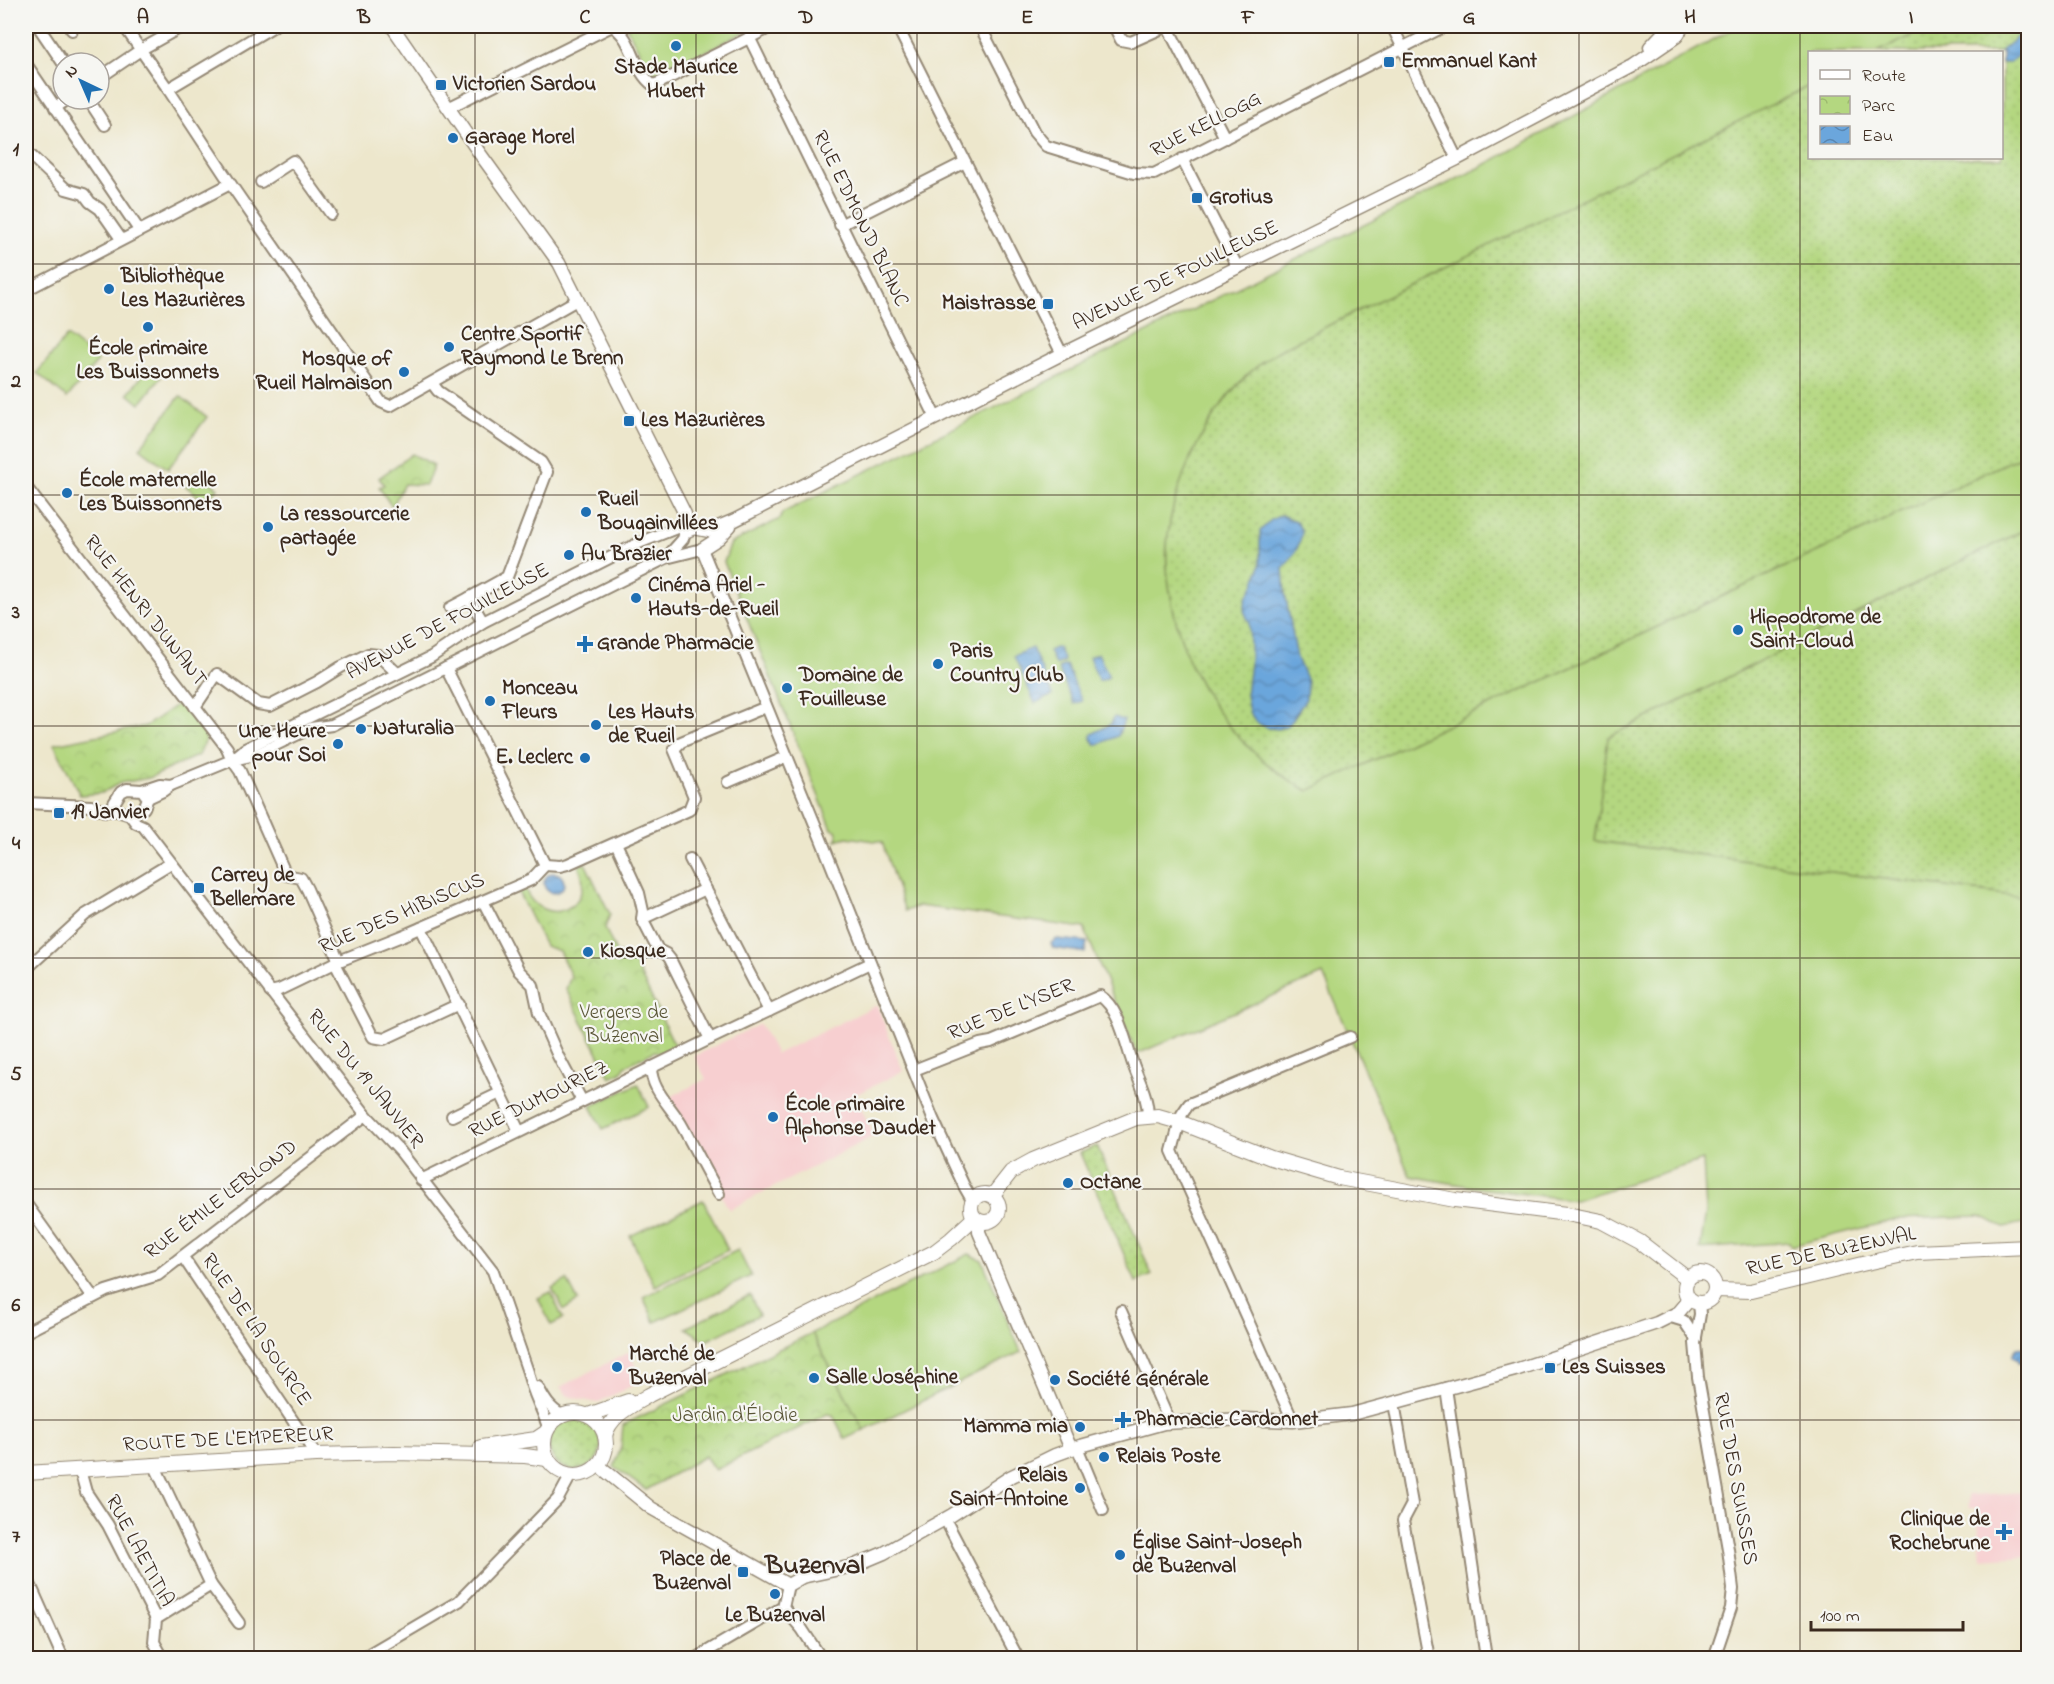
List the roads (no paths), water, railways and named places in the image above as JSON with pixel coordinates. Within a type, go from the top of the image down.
[{"type":"main road","points":[[992,1196],[1008,1174],[1023,1165],[1131,1120],[1148,1116],[1163,1117],[1271,1158],[1339,1178],[1455,1200],[1567,1214],[1601,1221],[1640,1242],[1688,1279]]},
{"type":"main road","points":[[649,1395],[588,1415],[576,1413],[562,1415],[547,1430],[543,1447],[547,1459],[557,1470],[571,1475],[586,1473],[598,1465],[605,1452],[605,1436],[614,1418],[649,1395],[934,1252],[976,1220],[990,1222],[998,1214],[998,1204],[992,1196],[981,1194],[972,1200],[970,1206],[976,1220]]},
{"type":"main road","name":"RUE DE BUZENVAL","points":[[1714,1290],[1751,1292],[1917,1252],[2028,1247]]},
{"type":"main road","points":[[1696,1274],[1706,1275],[1713,1282],[1714,1290],[1708,1300],[1694,1301],[1685,1289],[1688,1279],[1696,1274]]},
{"type":"main road","points":[[588,1415],[598,1423],[605,1436]]},
{"type":"main road","name":"ROUTE DE L'EMPEREUR","points":[[434,1453],[524,1442],[536,1439],[547,1430]]},
{"type":"main road","name":"ROUTE DE L'EMPEREUR","points":[[26,1473],[316,1455],[434,1453],[525,1456],[547,1459]]},
{"type":"street","points":[[38,26],[55,51]]},
{"type":"street","points":[[124,26],[381,402],[390,406],[577,300]]},
{"type":"street","points":[[111,70],[183,26]]},
{"type":"street","points":[[168,89],[274,26]]},
{"type":"street","points":[[392,26],[551,252],[685,514],[685,532],[702,549],[938,1129],[972,1200]]},
{"type":"street","points":[[448,108],[612,26],[622,31],[645,79],[653,85],[773,26]]},
{"type":"street","points":[[897,26],[1062,354]]},
{"type":"street","name":"RUE KELLOGG","points":[[980,26],[1034,132],[1046,146],[1143,174],[1154,174],[1445,26]]},
{"type":"street","points":[[1114,26],[1121,40],[1131,42],[1167,26],[1225,138]]},
{"type":"street","points":[[1392,26],[1457,159]]},
{"type":"street","name":"AVENUE DE FOUILLEUSE","points":[[1633,66],[1670,26]]},
{"type":"street","name":"AVENUE DE FOUILLEUSE","points":[[685,532],[694,528],[709,531],[735,520],[1062,354],[1457,159],[1633,66],[1677,36],[1683,26]]},
{"type":"street","name":"RUE EDMOND BLANC","points":[[749,37],[936,418]]},
{"type":"street","points":[[26,64],[51,102]]},
{"type":"street","points":[[57,111],[140,230]]},
{"type":"street","points":[[96,111],[105,125]]},
{"type":"street","points":[[26,151],[66,189],[84,194],[100,209],[121,239]]},
{"type":"street","points":[[1182,159],[1238,268]]},
{"type":"street","points":[[261,182],[294,161],[331,214]]},
{"type":"street","points":[[840,225],[965,162]]},
{"type":"street","points":[[26,290],[230,184]]},
{"type":"street","points":[[432,383],[438,391],[541,462],[547,472],[507,577],[450,608]]},
{"type":"street","name":"RUE HENRI DUNANT","points":[[26,488],[222,742],[240,771],[286,875],[301,878],[304,883],[337,962]]},
{"type":"street","name":"AVENUE DE FOUILLEUSE","points":[[116,805],[121,792],[127,789],[145,794],[160,784],[171,785],[232,760],[255,755],[311,728],[332,725],[666,558],[702,549],[719,538],[735,520]]},
{"type":"street","name":"AVENUE DE FOUILLEUSE","points":[[232,760],[244,749],[431,657],[483,622],[641,543],[679,527],[685,532]]},
{"type":"street","points":[[702,549],[709,531]]},
{"type":"street","name":"AVENUE DE FOUILLEUSE","points":[[666,558],[683,539],[685,532]]},
{"type":"street","points":[[469,597],[483,622]]},
{"type":"street","points":[[195,707],[217,674],[258,704],[270,706],[368,654],[378,655],[397,673]]},
{"type":"street","points":[[446,668],[545,865],[568,864],[689,810],[694,797],[674,749],[681,742],[766,707]]},
{"type":"street","points":[[728,782],[786,757]]},
{"type":"street","points":[[26,803],[91,806],[104,811],[116,805],[135,814],[147,804],[145,794]]},
{"type":"street","name":"RUE DU 19 JANVIER","points":[[135,814],[136,823],[143,826],[366,1115],[400,1151],[493,1271],[528,1372],[531,1388],[546,1417],[547,1430]]},
{"type":"street","points":[[616,843],[639,893],[643,911],[642,919],[658,950],[666,954],[670,960],[710,1039]]},
{"type":"street","points":[[690,859],[769,1011]]},
{"type":"street","points":[[26,969],[85,915],[171,863]]},
{"type":"street","name":"RUE DES HIBISCUS","points":[[270,992],[531,880],[545,865]]},
{"type":"street","points":[[642,919],[706,889]]},
{"type":"street","points":[[483,901],[519,971],[533,985],[539,1013],[558,1056],[582,1101]]},
{"type":"street","points":[[421,928],[519,1131]]},
{"type":"street","points":[[337,962],[373,1037],[384,1039],[459,1004]]},
{"type":"street","name":"RUE DUMOURIEZ","points":[[421,1180],[870,963]]},
{"type":"street","name":"RUE DE L'YSER","points":[[914,1070],[980,1044],[991,1042],[1101,996],[1110,1004],[1128,1043],[1130,1057],[1146,1095],[1148,1116]]},
{"type":"street","points":[[1293,1421],[1172,1151],[1179,1122],[1189,1104],[1350,1036]]},
{"type":"street","points":[[651,1067],[651,1074],[665,1103],[679,1121],[719,1194]]},
{"type":"street","points":[[453,1116],[500,1093]]},
{"type":"street","name":"RUE ÉMILE LEBLOND","points":[[26,1332],[106,1291],[158,1275],[366,1115]]},
{"type":"street","points":[[26,1204],[93,1298]]},
{"type":"street","points":[[976,1220],[1044,1385],[1103,1510]]},
{"type":"street","name":"RUE DE LA SOURCE","points":[[183,1257],[316,1455]]},
{"type":"street","points":[[696,1659],[783,1607],[788,1585],[802,1577],[852,1566],[901,1544],[1010,1477],[1074,1448],[1132,1431],[1170,1423],[1244,1419],[1293,1421],[1352,1414],[1525,1367],[1671,1317],[1694,1301]]},
{"type":"street","name":"RUE DES SUISSES","points":[[1694,1301],[1700,1314],[1696,1339],[1698,1377],[1733,1589],[1731,1608],[1714,1659]]},
{"type":"street","points":[[1121,1311],[1170,1423]]},
{"type":"street","points":[[1671,1317],[1684,1321],[1696,1339]]},
{"type":"street","name":"RUE DU 19 JANVIER","points":[[528,1372],[545,1400],[555,1412],[562,1415]]},
{"type":"street","points":[[1446,1388],[1486,1659]]},
{"type":"street","points":[[1395,1403],[1412,1504],[1404,1521],[1430,1659]]},
{"type":"street","points":[[154,1464],[212,1585],[239,1623]]},
{"type":"street","points":[[598,1465],[651,1508],[788,1585]]},
{"type":"street","name":"RUE LAETITIA","points":[[80,1470],[86,1492],[108,1525],[156,1620],[154,1642],[157,1656]]},
{"type":"street","points":[[362,1659],[459,1602],[558,1499],[571,1475]]},
{"type":"street","points":[[945,1519],[1018,1659]]},
{"type":"street","points":[[26,1575],[63,1659]]},
{"type":"street","points":[[156,1620],[212,1585]]},
{"type":"street","points":[[783,1607],[802,1629],[821,1659]]},
{"type":"water","points":[[2022,33],[2028,33],[2028,47],[2009,63],[2003,63],[2003,51],[2000,51]]},
{"type":"water","points":[[1281,515],[1296,521],[1302,531],[1298,547],[1283,569],[1297,658],[1307,681],[1306,699],[1289,725],[1278,729],[1257,723],[1249,712],[1246,695],[1250,663],[1249,622],[1244,611],[1246,599],[1255,583],[1260,565],[1260,531],[1271,520]]},
{"type":"water","points":[[1058,647],[1064,661],[1055,665],[1049,651]]},
{"type":"water","points":[[1032,648],[1053,695],[1035,703],[1014,656]]},
{"type":"water","points":[[1098,653],[1109,677],[1099,681],[1089,657]]},
{"type":"water","points":[[1066,665],[1082,701],[1074,704],[1058,668]]},
{"type":"water","points":[[1114,717],[1124,720],[1118,736],[1095,744],[1091,738],[1092,734],[1111,724]]},
{"type":"water","points":[[554,873],[561,876],[564,883],[561,890],[554,893],[547,890],[544,883],[547,876]]},
{"type":"water","points":[[1057,939],[1087,942],[1085,953],[1053,948],[1051,943]]},
{"type":"water","points":[[2028,1347],[2028,1363],[2018,1363],[2013,1353],[2017,1348]]},
{"type":"place","name":"Stade Maurice Hubert","points":[[676,46]]},
{"type":"place","name":"Emmanuel Kant","points":[[1389,62]]},
{"type":"place","name":"Victorien Sardou","points":[[441,85]]},
{"type":"place","name":"Garage Morel","points":[[453,138]]},
{"type":"place","name":"Grotius","points":[[1197,198]]},
{"type":"place","name":"Bibliothèque Les Mazurières","points":[[109,289]]},
{"type":"place","name":"Maistrasse","points":[[1048,304]]},
{"type":"place","name":"École primaire Les Buissonnets","points":[[148,327]]},
{"type":"place","name":"Centre Sportif Raymond Le Brenn","points":[[449,347]]},
{"type":"place","name":"Mosque of Rueil Malmaison","points":[[404,372]]},
{"type":"place","name":"Les Mazurières","points":[[629,421]]},
{"type":"place","name":"École maternelle Les Buissonnets","points":[[67,493]]},
{"type":"place","name":"Rueil Bougainvillées","points":[[586,512]]},
{"type":"place","name":"La ressourcerie partagée","points":[[268,527]]},
{"type":"place","name":"Au Brazier","points":[[569,555]]},
{"type":"place","name":"Cinéma Ariel - Hauts-de-Rueil","points":[[636,598]]},
{"type":"place","name":"Hippodrome de Saint-Cloud","points":[[1738,630]]},
{"type":"place","name":"Grande Pharmacie","points":[[585,644]]},
{"type":"place","name":"Paris Country Club","points":[[938,664]]},
{"type":"place","name":"Domaine de Fouilleuse","points":[[787,688]]},
{"type":"place","name":"Monceau Fleurs","points":[[490,701]]},
{"type":"place","name":"Les Hauts de Rueil","points":[[596,725]]},
{"type":"place","name":"Naturalia","points":[[361,729]]},
{"type":"place","name":"Une Heure pour Soi","points":[[338,744]]},
{"type":"place","name":"E. Leclerc","points":[[585,758]]},
{"type":"place","name":"19 Janvier","points":[[59,813]]},
{"type":"place","name":"Carrey de Bellemare","points":[[199,888]]},
{"type":"place","name":"Kiosque","points":[[588,952]]},
{"type":"place","name":"École primaire Alphonse Daudet","points":[[773,1117]]},
{"type":"place","name":"Octane","points":[[1068,1183]]},
{"type":"place","name":"Marché de Buzenval","points":[[617,1367]]},
{"type":"place","name":"Les Suisses","points":[[1550,1368]]},
{"type":"place","name":"Salle Joséphine","points":[[814,1378]]},
{"type":"place","name":"Société Générale","points":[[1055,1380]]},
{"type":"place","name":"Pharmacie Cardonnet","points":[[1123,1420]]},
{"type":"place","name":"Mamma mia","points":[[1080,1427]]},
{"type":"place","name":"Relais Poste","points":[[1104,1457]]},
{"type":"place","name":"Relais Saint-Antoine","points":[[1080,1488]]},
{"type":"place","name":"Clinique de Rochebrune","points":[[2004,1532]]},
{"type":"place","name":"Église Saint-Joseph de Buzenval","points":[[1120,1555]]},
{"type":"place","name":"Place de Buzenval","points":[[743,1572]]},
{"type":"place","name":"Le Buzenval","points":[[775,1594]]},
{"type":"district","name":"Buzenval","points":[[815,1566]]},
{"type":"park label","name":"Vergers de Buzenval","points":[[624,1025]]},
{"type":"park label","name":"Jardin d'Élodie","points":[[735,1416]]}]
